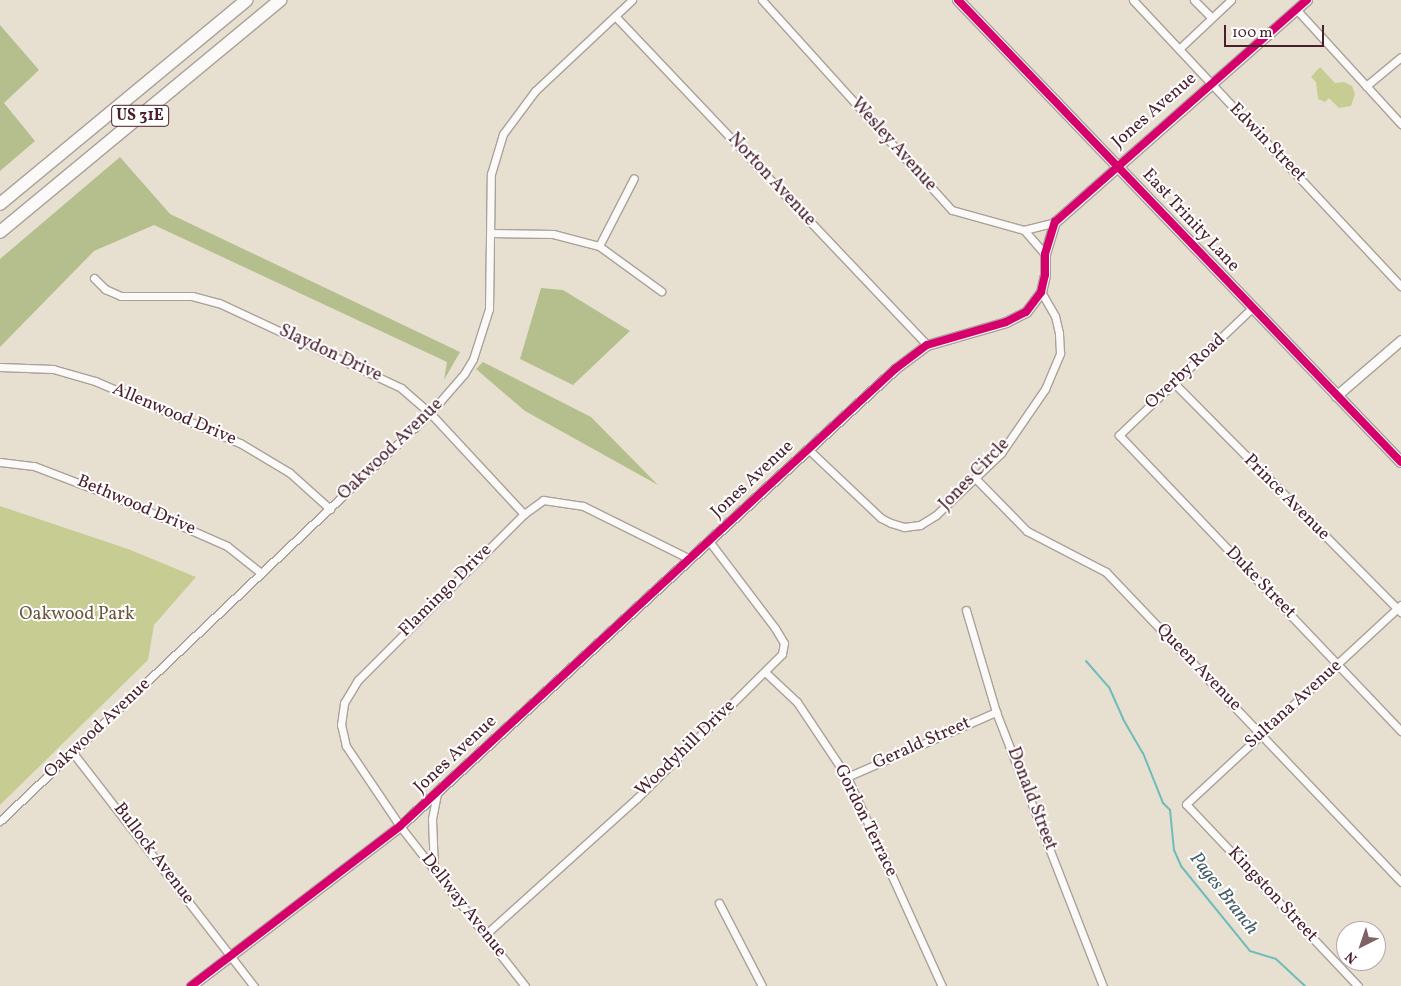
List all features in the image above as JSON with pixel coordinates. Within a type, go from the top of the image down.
[{"type":"highway","name":"US 31E","points":[[0,204],[247,0]]},
{"type":"highway","name":"US 31E","points":[[0,232],[280,0]]},
{"type":"main road","name":"East Trinity Lane","points":[[958,0],[1401,462]]},
{"type":"street","name":"Oakwood Avenue","points":[[0,821],[430,413],[464,374],[481,338],[489,309],[491,174],[503,134],[535,91],[632,0]]},
{"type":"street","name":"Wesley Avenue","points":[[762,0],[952,210],[1024,230],[1055,222]]},
{"type":"street","name":"Edwin Street","points":[[1134,0],[1401,286]]},
{"type":"street","points":[[1194,0],[1212,18]]},
{"type":"street","points":[[1180,48],[1231,0]]},
{"type":"street","name":"Jones Avenue","points":[[191,986],[400,826],[709,542],[808,448],[927,345],[1006,322],[1026,312],[1041,292],[1046,274],[1045,254],[1055,222],[1117,165],[1307,0]]},
{"type":"street","points":[[1296,9],[1401,124]]},
{"type":"street","name":"Norton Avenue","points":[[615,16],[927,345]]},
{"type":"street","points":[[1366,86],[1401,57]]},
{"type":"street","points":[[599,246],[634,178]]},
{"type":"street","points":[[1024,230],[1045,254]]},
{"type":"street","points":[[491,233],[553,234],[599,246],[661,291]]},
{"type":"street","name":"Slaydon Drive","points":[[94,278],[105,289],[121,296],[192,296],[219,303],[401,388],[430,413],[524,514]]},
{"type":"street","name":"Jones Circle","points":[[808,448],[881,518],[904,527],[920,525],[936,515],[976,479],[1001,453],[1046,388],[1060,353],[1059,333],[1055,316],[1041,292]]},
{"type":"street","name":"Overby Road","points":[[1120,435],[1252,308]]},
{"type":"street","points":[[1336,396],[1401,340]]},
{"type":"street","name":"Allenwood Drive","points":[[0,367],[53,369],[95,381],[240,442],[290,473],[330,509]]},
{"type":"street","name":"Prince Avenue","points":[[1173,382],[1400,609]]},
{"type":"street","name":"Duke Street","points":[[1120,435],[1401,731]]},
{"type":"street","name":"Bethwood Drive","points":[[0,462],[43,468],[179,524],[227,546],[261,573]]},
{"type":"street","name":"Queen Avenue","points":[[976,479],[1027,531],[1106,572],[1401,882]]},
{"type":"street","name":"Flamingo Drive","points":[[400,826],[346,746],[341,725],[344,703],[358,680],[524,514],[543,500],[583,506],[690,559]]},
{"type":"street","name":"Woodyhill Drive","points":[[486,934],[637,798],[782,654],[784,643],[709,542]]},
{"type":"street","name":"Sultana Avenue","points":[[1186,804],[1400,609]]},
{"type":"street","name":"Donald Street","points":[[966,610],[996,712],[1103,986]]},
{"type":"street","name":"Gordon Terrace","points":[[765,672],[797,702],[847,777],[942,986]]},
{"type":"street","name":"Gerald Street","points":[[847,777],[996,712]]},
{"type":"street","name":"Bullock Avenue","points":[[73,753],[254,986]]},
{"type":"street","name":"Jones Avenue","points":[[434,869],[432,819],[437,793]]},
{"type":"street","name":"Kingston Street","points":[[1186,804],[1358,986]]},
{"type":"street","name":"Dellway Avenue","points":[[400,826],[525,986]]},
{"type":"street","points":[[719,903],[762,986]]},
{"type":"green space","points":[[0,25],[39,70],[4,103],[35,141],[0,171]]},
{"type":"green space","points":[[1320,67],[1335,83],[1344,82],[1352,86],[1355,94],[1351,106],[1339,108],[1329,98],[1325,102],[1318,99],[1316,82],[1311,77]]},
{"type":"green space","points":[[120,157],[170,214],[460,352],[444,380],[447,362],[154,225],[94,251],[0,347],[0,259]]},
{"type":"green space","points":[[541,288],[563,290],[630,331],[573,385],[520,359]]},
{"type":"green space","points":[[483,362],[591,417],[658,485],[525,411],[476,369]]},
{"type":"green space","name":"Oakwood Park","points":[[0,506],[128,549],[196,577],[154,625],[148,660],[0,805]]},
{"type":"waterway","name":"Pages Branch","points":[[1086,661],[1109,687],[1123,719],[1143,753],[1163,803],[1170,810],[1174,850],[1181,866],[1250,951],[1276,959],[1305,986]]},
{"type":"cycle path","points":[[958,0],[1401,462]]},
{"type":"cycle path","points":[[191,986],[400,826],[895,369],[927,345],[1006,322],[1026,312],[1041,292],[1045,275],[1045,254],[1055,222],[1307,0]]}]
